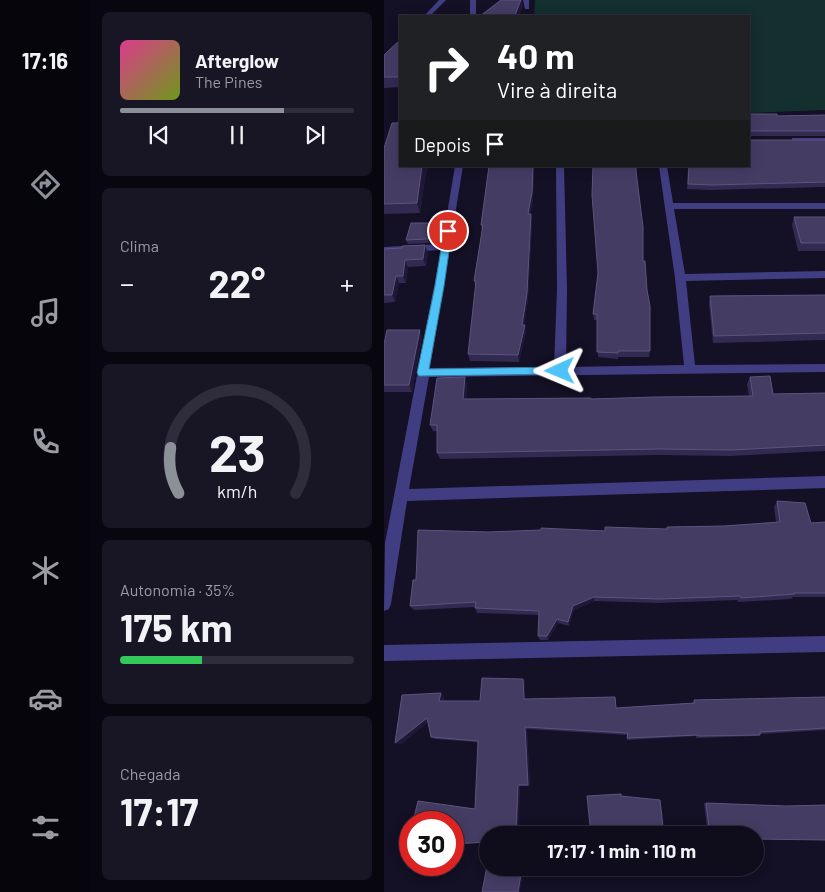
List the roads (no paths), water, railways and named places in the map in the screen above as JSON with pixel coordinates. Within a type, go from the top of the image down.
[{"type":"street","points":[[428,15],[443,0]]},
{"type":"street","points":[[473,0],[473,15]]},
{"type":"street","points":[[787,141],[825,140]]},
{"type":"street","points":[[384,604],[401,495],[459,167]]},
{"type":"street","points":[[560,167],[562,289],[560,371]]},
{"type":"street","points":[[663,167],[680,278],[690,368]]},
{"type":"street","points":[[670,206],[825,206]]},
{"type":"street","points":[[384,250],[445,247]]},
{"type":"street","points":[[680,278],[825,274]]},
{"type":"street","points":[[422,373],[690,368],[825,368]]},
{"type":"street","points":[[401,495],[825,482]]},
{"type":"street","points":[[384,653],[825,644]]}]
